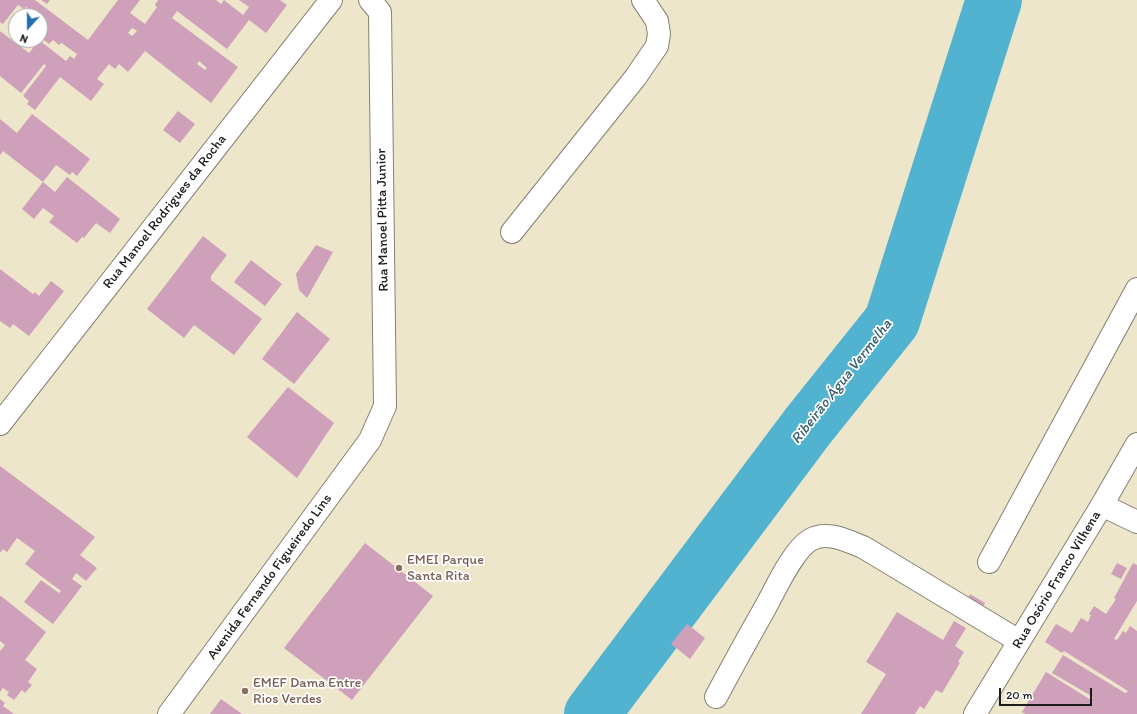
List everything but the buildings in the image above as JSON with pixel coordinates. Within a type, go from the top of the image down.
[{"type":"street","name":"Rua Manoel Rodrigues da Rocha","points":[[0,424],[331,0]]},
{"type":"street","name":"Rua Manoel Pitta Junior","points":[[370,0],[380,12],[386,406],[370,440]]},
{"type":"street","points":[[512,232],[635,78],[657,46],[659,34],[657,21],[642,0]]},
{"type":"street","points":[[989,562],[1137,289]]},
{"type":"street","name":"Avenida Fernando Figueiredo Lins","points":[[169,714],[370,440]]},
{"type":"street","name":"Rua Osório Franco Vilhena","points":[[975,714],[1102,505],[1137,444]]},
{"type":"street","points":[[1102,505],[1137,522]]},
{"type":"street","points":[[716,697],[782,576],[799,550],[811,539],[824,535],[838,537],[863,547],[1019,641]]},
{"type":"waterway","name":"Ribeirão Água Vermelha","points":[[592,714],[808,426],[892,321],[994,0]]},
{"type":"place","name":"EMEI Parque Santa Rita","points":[[399,568]]},
{"type":"place","name":"EMEF Dama Entre Rios Verdes","points":[[245,691]]}]
